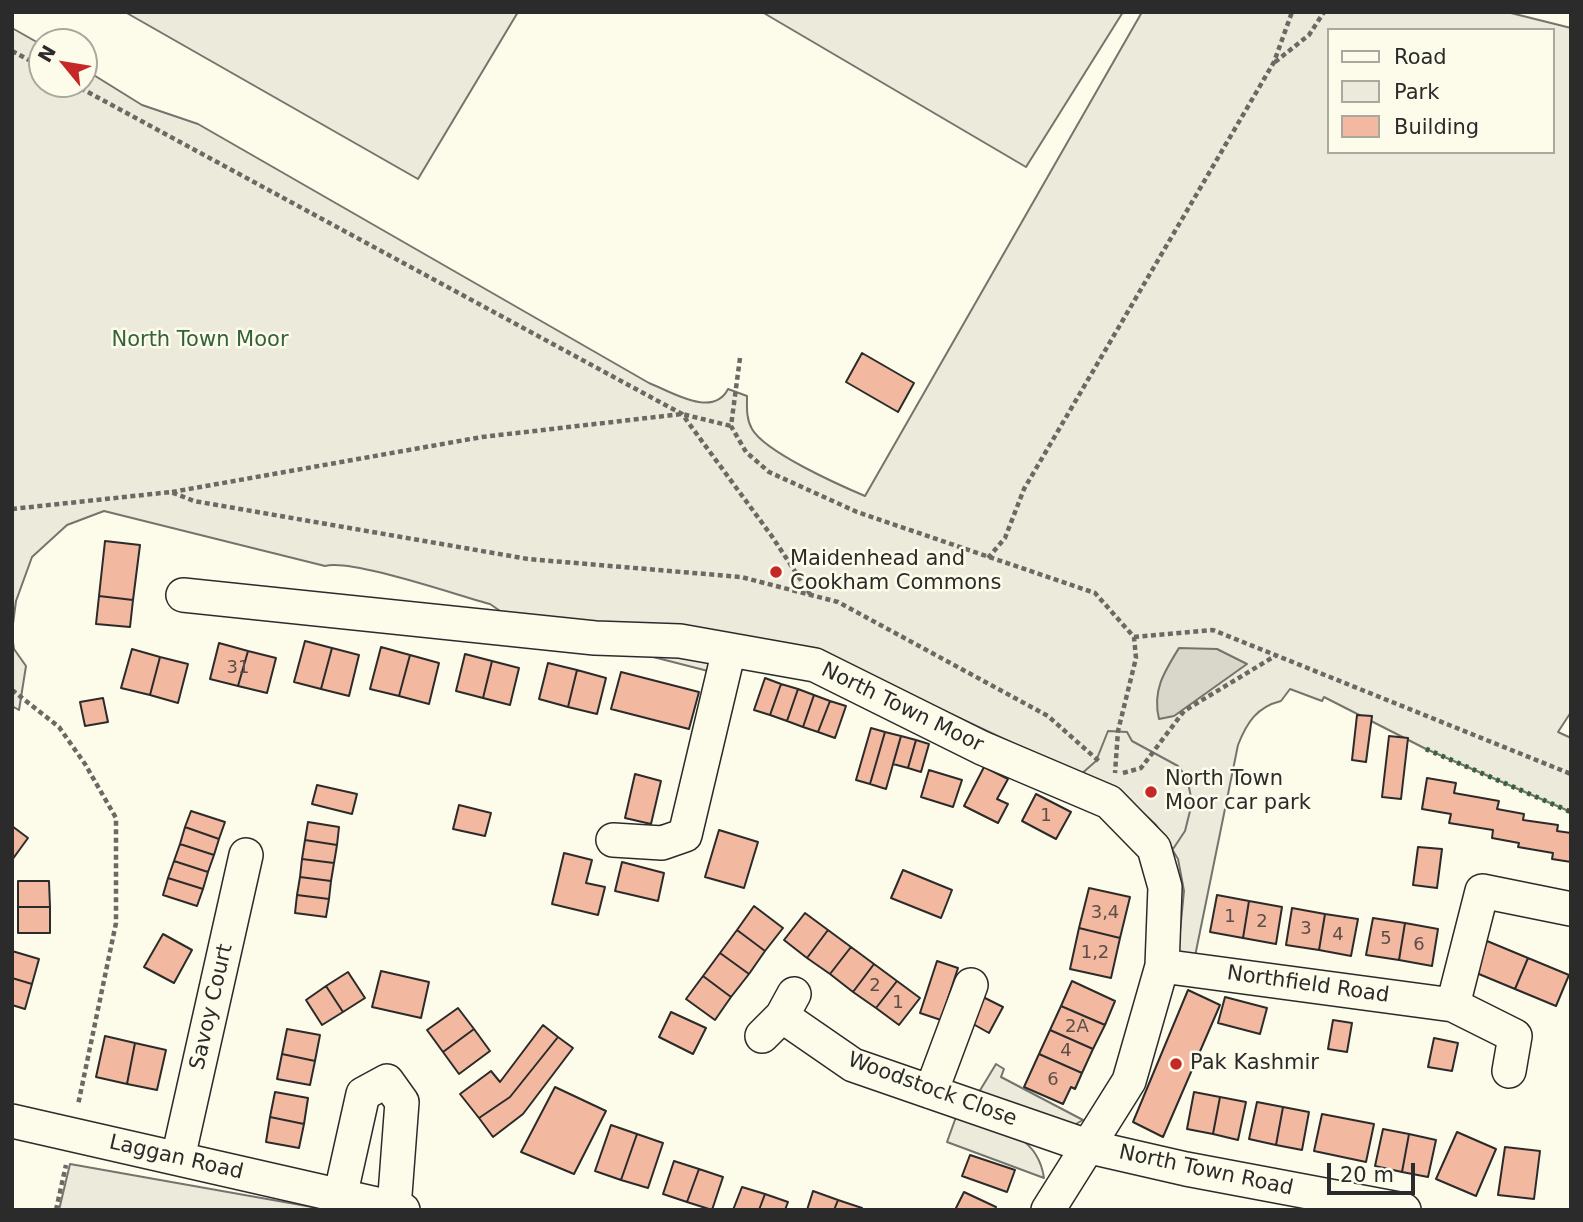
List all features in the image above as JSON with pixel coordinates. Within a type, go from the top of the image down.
[{"type":"street","name":"North Town Moor","points":[[183,596],[595,638],[680,641],[814,665],[982,748],[1109,803],[1154,848],[1165,887],[1163,966],[1129,1081],[1048,1210]]},
{"type":"street","points":[[613,840],[662,843],[685,835],[729,650]]},
{"type":"street","name":"Savoy Court","points":[[178,1158],[246,855]]},
{"type":"street","points":[[1453,1005],[1482,891],[1571,909]]},
{"type":"street","name":"Northfield Road","points":[[1163,966],[1453,1005],[1515,1036],[1509,1071]]},
{"type":"street","points":[[931,1092],[971,985]]},
{"type":"street","name":"Woodstock Close","points":[[779,1015],[853,1065],[1090,1147]]},
{"type":"street","name":"Laggan Road","points":[[12,1121],[340,1197],[399,1209],[402,1102],[387,1081],[363,1094],[340,1197]]},
{"type":"street","name":"North Town Road","points":[[1090,1147],[1186,1169],[1404,1210]]},
{"type":"path","points":[[988,558],[1005,538],[1024,489],[1274,62],[1292,12]]},
{"type":"path","points":[[1274,62],[1309,35],[1324,12]]},
{"type":"path","points":[[12,51],[28,60]]},
{"type":"path","points":[[98,98],[682,415],[731,426]]},
{"type":"path","points":[[740,358],[731,426],[746,452],[769,472],[857,512],[1095,593],[1135,637],[1136,658],[1122,710],[1114,774]]},
{"type":"path","points":[[12,509],[171,492],[482,437],[682,415]]},
{"type":"path","points":[[682,415],[771,535],[811,595]]},
{"type":"path","points":[[171,492],[194,501],[528,559],[741,577],[838,602],[1048,716],[1114,774]]},
{"type":"path","points":[[1135,637],[1213,630],[1571,774]]},
{"type":"path","points":[[1114,774],[1141,768],[1184,711],[1275,656]]},
{"type":"path","points":[[12,690],[59,727],[116,818],[116,923],[56,1210]]},
{"type":"green space","points":[[125,12],[518,12],[418,179]]},
{"type":"green space","points":[[762,12],[1123,12],[1026,167]]},
{"type":"green space","points":[[1142,12],[1507,12],[1571,28],[1571,712],[1558,732],[1571,738],[1571,812],[1426,749],[1324,697],[1322,701],[1290,689],[1281,701],[1259,711],[1245,729],[1238,745],[1193,966],[1178,952],[1184,891],[1178,859],[1164,836],[1142,812],[1036,754],[821,653],[708,671],[626,650],[503,613],[490,604],[380,572],[357,567],[325,566],[104,511],[67,525],[32,557],[16,601],[12,631],[12,28],[28,37],[28,98],[98,98],[98,78],[142,105],[198,124],[649,383],[679,396],[702,402],[721,398],[728,389],[747,396],[747,413],[752,429],[771,448],[865,496]]},
{"type":"green space","points":[[12,636],[14,649],[26,666],[19,710],[12,706]]},
{"type":"green space","points":[[996,1064],[1004,1069],[1001,1077],[1083,1120],[1074,1125],[979,1092]]},
{"type":"green space","points":[[956,1117],[1000,1129],[1024,1141],[1040,1162],[1044,1178],[947,1142]]},
{"type":"green space","points":[[70,1164],[329,1210],[59,1210]]},
{"type":"shaded area","points":[[1179,648],[1217,649],[1247,664],[1174,716],[1159,719],[1158,691]]},
{"type":"shaded area","name":"North Town Moor car park","points":[[1108,731],[1127,732],[1132,741],[1178,766],[1187,778],[1191,797],[1190,811],[1185,831],[1173,849],[1156,825],[1142,812],[1079,776],[1096,761]]},
{"type":"building","points":[[862,353],[914,383],[898,412],[846,382]]},
{"type":"building","points":[[105,541],[140,545],[133,600],[99,596]]},
{"type":"building","points":[[99,596],[133,600],[130,627],[96,624]]},
{"type":"building","points":[[305,641],[332,648],[321,689],[294,682]]},
{"type":"building","points":[[219,643],[248,651],[238,686],[210,679]]},
{"type":"building","points":[[381,647],[410,655],[399,696],[370,689]]},
{"type":"building","points":[[332,648],[359,655],[349,696],[321,689]]},
{"type":"building","points":[[132,649],[160,657],[150,695],[121,688]]},
{"type":"building","points":[[248,651],[276,658],[267,693],[238,686]]},
{"type":"building","points":[[465,654],[492,661],[483,698],[456,691]]},
{"type":"building","points":[[410,655],[439,663],[429,704],[399,696]]},
{"type":"building","points":[[160,657],[188,664],[178,703],[150,695]]},
{"type":"building","points":[[492,661],[519,668],[510,705],[483,698]]},
{"type":"building","points":[[548,663],[577,670],[568,707],[539,699]]},
{"type":"building","points":[[577,670],[606,678],[597,714],[568,707]]},
{"type":"building","points":[[621,672],[699,692],[689,729],[611,709]]},
{"type":"building","points":[[765,678],[781,684],[770,715],[754,710]]},
{"type":"building","points":[[781,684],[798,689],[787,721],[770,715]]},
{"type":"building","points":[[798,689],[814,695],[803,727],[787,721]]},
{"type":"building","points":[[814,695],[830,701],[818,732],[803,727]]},
{"type":"building","points":[[103,698],[108,722],[85,726],[80,702]]},
{"type":"building","points":[[830,701],[846,706],[835,738],[818,732]]},
{"type":"building","points":[[1357,715],[1372,716],[1366,762],[1352,760]]},
{"type":"building","points":[[871,728],[885,732],[870,784],[856,780]]},
{"type":"building","points":[[885,732],[901,736],[886,789],[870,784]]},
{"type":"building","points":[[901,736],[916,740],[908,768],[893,764]]},
{"type":"building","points":[[1389,736],[1408,738],[1401,799],[1382,797]]},
{"type":"building","points":[[916,740],[929,744],[921,772],[908,768]]},
{"type":"building","points":[[984,767],[1008,779],[997,799],[1008,804],[998,823],[964,806]]},
{"type":"building","points":[[929,770],[962,780],[953,807],[921,797]]},
{"type":"building","points":[[635,774],[661,781],[651,824],[625,818]]},
{"type":"building","points":[[1427,778],[1456,783],[1454,793],[1499,801],[1497,809],[1524,814],[1523,820],[1558,825],[1557,831],[1571,833],[1571,862],[1552,859],[1553,853],[1518,847],[1519,843],[1492,838],[1493,830],[1449,823],[1451,814],[1422,809]]},
{"type":"building","points":[[317,785],[357,794],[352,814],[312,804]]},
{"type":"building","points":[[1036,794],[1071,812],[1056,839],[1022,821]]},
{"type":"building","points":[[459,805],[491,813],[485,836],[453,829]]},
{"type":"building","points":[[191,811],[225,822],[219,839],[185,827]]},
{"type":"building","points":[[308,822],[339,827],[337,845],[305,840]]},
{"type":"building","points":[[12,826],[28,838],[12,860]]},
{"type":"building","points":[[185,827],[219,839],[214,855],[180,844]]},
{"type":"building","points":[[719,830],[758,842],[744,888],[705,877]]},
{"type":"building","points":[[305,840],[337,845],[334,863],[302,859]]},
{"type":"building","points":[[180,844],[214,855],[208,872],[174,861]]},
{"type":"building","points":[[1418,847],[1442,849],[1437,888],[1413,885]]},
{"type":"building","points":[[564,853],[592,860],[586,883],[605,887],[598,915],[552,904]]},
{"type":"building","points":[[302,859],[334,863],[331,881],[300,877]]},
{"type":"building","points":[[174,861],[208,872],[203,889],[168,878]]},
{"type":"building","points":[[622,862],[664,873],[658,901],[615,891]]},
{"type":"building","points":[[903,870],[952,890],[941,918],[891,898]]},
{"type":"building","points":[[300,877],[331,881],[329,899],[297,895]]},
{"type":"building","points":[[168,878],[203,889],[197,906],[163,895]]},
{"type":"building","points":[[18,881],[49,881],[50,907],[18,907]]},
{"type":"building","points":[[1089,888],[1130,897],[1120,938],[1079,928]]},
{"type":"building","points":[[297,895],[329,899],[326,917],[295,913]]},
{"type":"building","points":[[1217,895],[1249,901],[1243,938],[1210,932]]},
{"type":"building","points":[[1249,901],[1282,907],[1276,944],[1243,938]]},
{"type":"building","points":[[754,906],[783,928],[765,951],[737,930]]},
{"type":"building","points":[[18,907],[50,907],[50,933],[18,933]]},
{"type":"building","points":[[1292,908],[1325,914],[1319,950],[1286,945]]},
{"type":"building","points":[[805,913],[828,930],[807,958],[784,940]]},
{"type":"building","points":[[1325,914],[1358,919],[1351,956],[1319,950]]},
{"type":"building","points":[[1373,918],[1405,923],[1399,960],[1366,955]]},
{"type":"building","points":[[1405,923],[1438,929],[1432,966],[1399,960]]},
{"type":"building","points":[[1079,928],[1120,938],[1111,978],[1070,969]]},
{"type":"building","points":[[737,930],[765,951],[749,974],[720,953]]},
{"type":"building","points":[[828,930],[851,947],[830,974],[807,958]]},
{"type":"building","points":[[163,934],[192,950],[174,983],[144,967]]},
{"type":"building","points":[[1487,941],[1528,958],[1515,989],[1474,972]]},
{"type":"building","points":[[851,947],[874,964],[853,992],[830,974]]},
{"type":"building","points":[[12,951],[39,959],[32,984],[12,978]]},
{"type":"building","points":[[720,953],[749,974],[731,997],[703,976]]},
{"type":"building","points":[[1528,958],[1569,975],[1556,1006],[1515,989]]},
{"type":"building","points":[[937,961],[958,968],[941,1020],[920,1013]]},
{"type":"building","points":[[874,964],[897,981],[876,1008],[853,992]]},
{"type":"building","points":[[381,971],[429,982],[421,1018],[372,1007]]},
{"type":"building","points":[[348,972],[365,998],[343,1012],[326,986]]},
{"type":"building","points":[[703,976],[731,997],[715,1020],[686,999]]},
{"type":"building","points":[[12,978],[32,984],[25,1009],[12,1005]]},
{"type":"building","points":[[897,981],[920,998],[899,1025],[876,1008]]},
{"type":"building","points":[[1072,981],[1115,1001],[1105,1025],[1061,1006]]},
{"type":"building","points":[[326,986],[343,1012],[322,1025],[306,1000]]},
{"type":"building","name":"Pak Kashmir","points":[[1188,990],[1220,1005],[1163,1137],[1133,1122]]},
{"type":"building","points":[[979,995],[1003,1007],[989,1033],[966,1020]]},
{"type":"building","points":[[1225,997],[1267,1008],[1260,1034],[1218,1023]]},
{"type":"building","points":[[1061,1006],[1105,1025],[1093,1049],[1050,1030]]},
{"type":"building","points":[[458,1008],[474,1029],[443,1052],[427,1030]]},
{"type":"building","points":[[671,1012],[706,1028],[693,1054],[659,1037]]},
{"type":"building","points":[[1333,1020],[1352,1023],[1347,1052],[1328,1049]]},
{"type":"building","points":[[543,1025],[558,1037],[510,1097],[479,1118],[460,1094],[491,1071],[500,1082]]},
{"type":"building","points":[[287,1029],[320,1035],[315,1061],[282,1054]]},
{"type":"building","points":[[474,1029],[490,1051],[459,1074],[443,1052]]},
{"type":"building","points":[[1050,1030],[1093,1049],[1082,1073],[1039,1054]]},
{"type":"building","points":[[105,1036],[135,1043],[127,1084],[96,1077]]},
{"type":"building","points":[[558,1037],[573,1048],[523,1114],[493,1137],[479,1118],[510,1097]]},
{"type":"building","points":[[1434,1038],[1458,1043],[1452,1071],[1428,1067]]},
{"type":"building","points":[[135,1043],[166,1050],[157,1090],[127,1084]]},
{"type":"building","points":[[282,1054],[315,1061],[310,1085],[277,1079]]},
{"type":"building","points":[[1039,1054],[1082,1073],[1075,1089],[1071,1087],[1063,1104],[1024,1087]]},
{"type":"building","points":[[555,1087],[606,1111],[574,1174],[521,1152]]},
{"type":"building","points":[[275,1092],[308,1098],[304,1124],[270,1117]]},
{"type":"building","points":[[1194,1092],[1220,1097],[1213,1134],[1187,1129]]},
{"type":"building","points":[[1220,1097],[1246,1102],[1238,1140],[1213,1134]]},
{"type":"building","points":[[1257,1102],[1283,1107],[1276,1145],[1249,1139]]},
{"type":"building","points":[[1283,1107],[1309,1112],[1302,1150],[1276,1145]]},
{"type":"building","points":[[1322,1114],[1374,1124],[1366,1162],[1314,1151]]},
{"type":"building","points":[[270,1117],[304,1124],[299,1148],[266,1142]]},
{"type":"building","points":[[611,1125],[637,1134],[621,1180],[595,1171]]},
{"type":"building","points":[[1383,1129],[1409,1134],[1402,1172],[1375,1166]]},
{"type":"building","points":[[1457,1132],[1496,1149],[1476,1196],[1436,1179]]},
{"type":"building","points":[[637,1134],[663,1143],[648,1188],[621,1180]]},
{"type":"building","points":[[1409,1134],[1436,1140],[1428,1177],[1402,1172]]},
{"type":"building","points":[[1505,1147],[1540,1151],[1534,1199],[1498,1195]]},
{"type":"building","points":[[970,1155],[1015,1170],[1007,1192],[962,1176]]},
{"type":"building","points":[[674,1161],[699,1169],[687,1202],[663,1194]]},
{"type":"building","points":[[699,1169],[723,1177],[712,1210],[687,1202]]},
{"type":"building","points":[[742,1187],[765,1194],[759,1210],[733,1210]]},
{"type":"building","points":[[813,1191],[838,1200],[834,1210],[807,1210]]},
{"type":"building","points":[[964,1192],[996,1207],[995,1210],[955,1210]]},
{"type":"building","points":[[765,1194],[788,1202],[785,1210],[759,1210]]},
{"type":"building","points":[[838,1200],[862,1208],[862,1210],[834,1210]]},
{"type":"hedge","points":[[1426,749],[1571,812]]},
{"type":"place","name":"Maidenhead and Cookham Commons","points":[[776,572]]},
{"type":"place","name":"North Town Moor car park","points":[[1151,792]]},
{"type":"place","name":"Pak Kashmir","points":[[1176,1064]]}]
